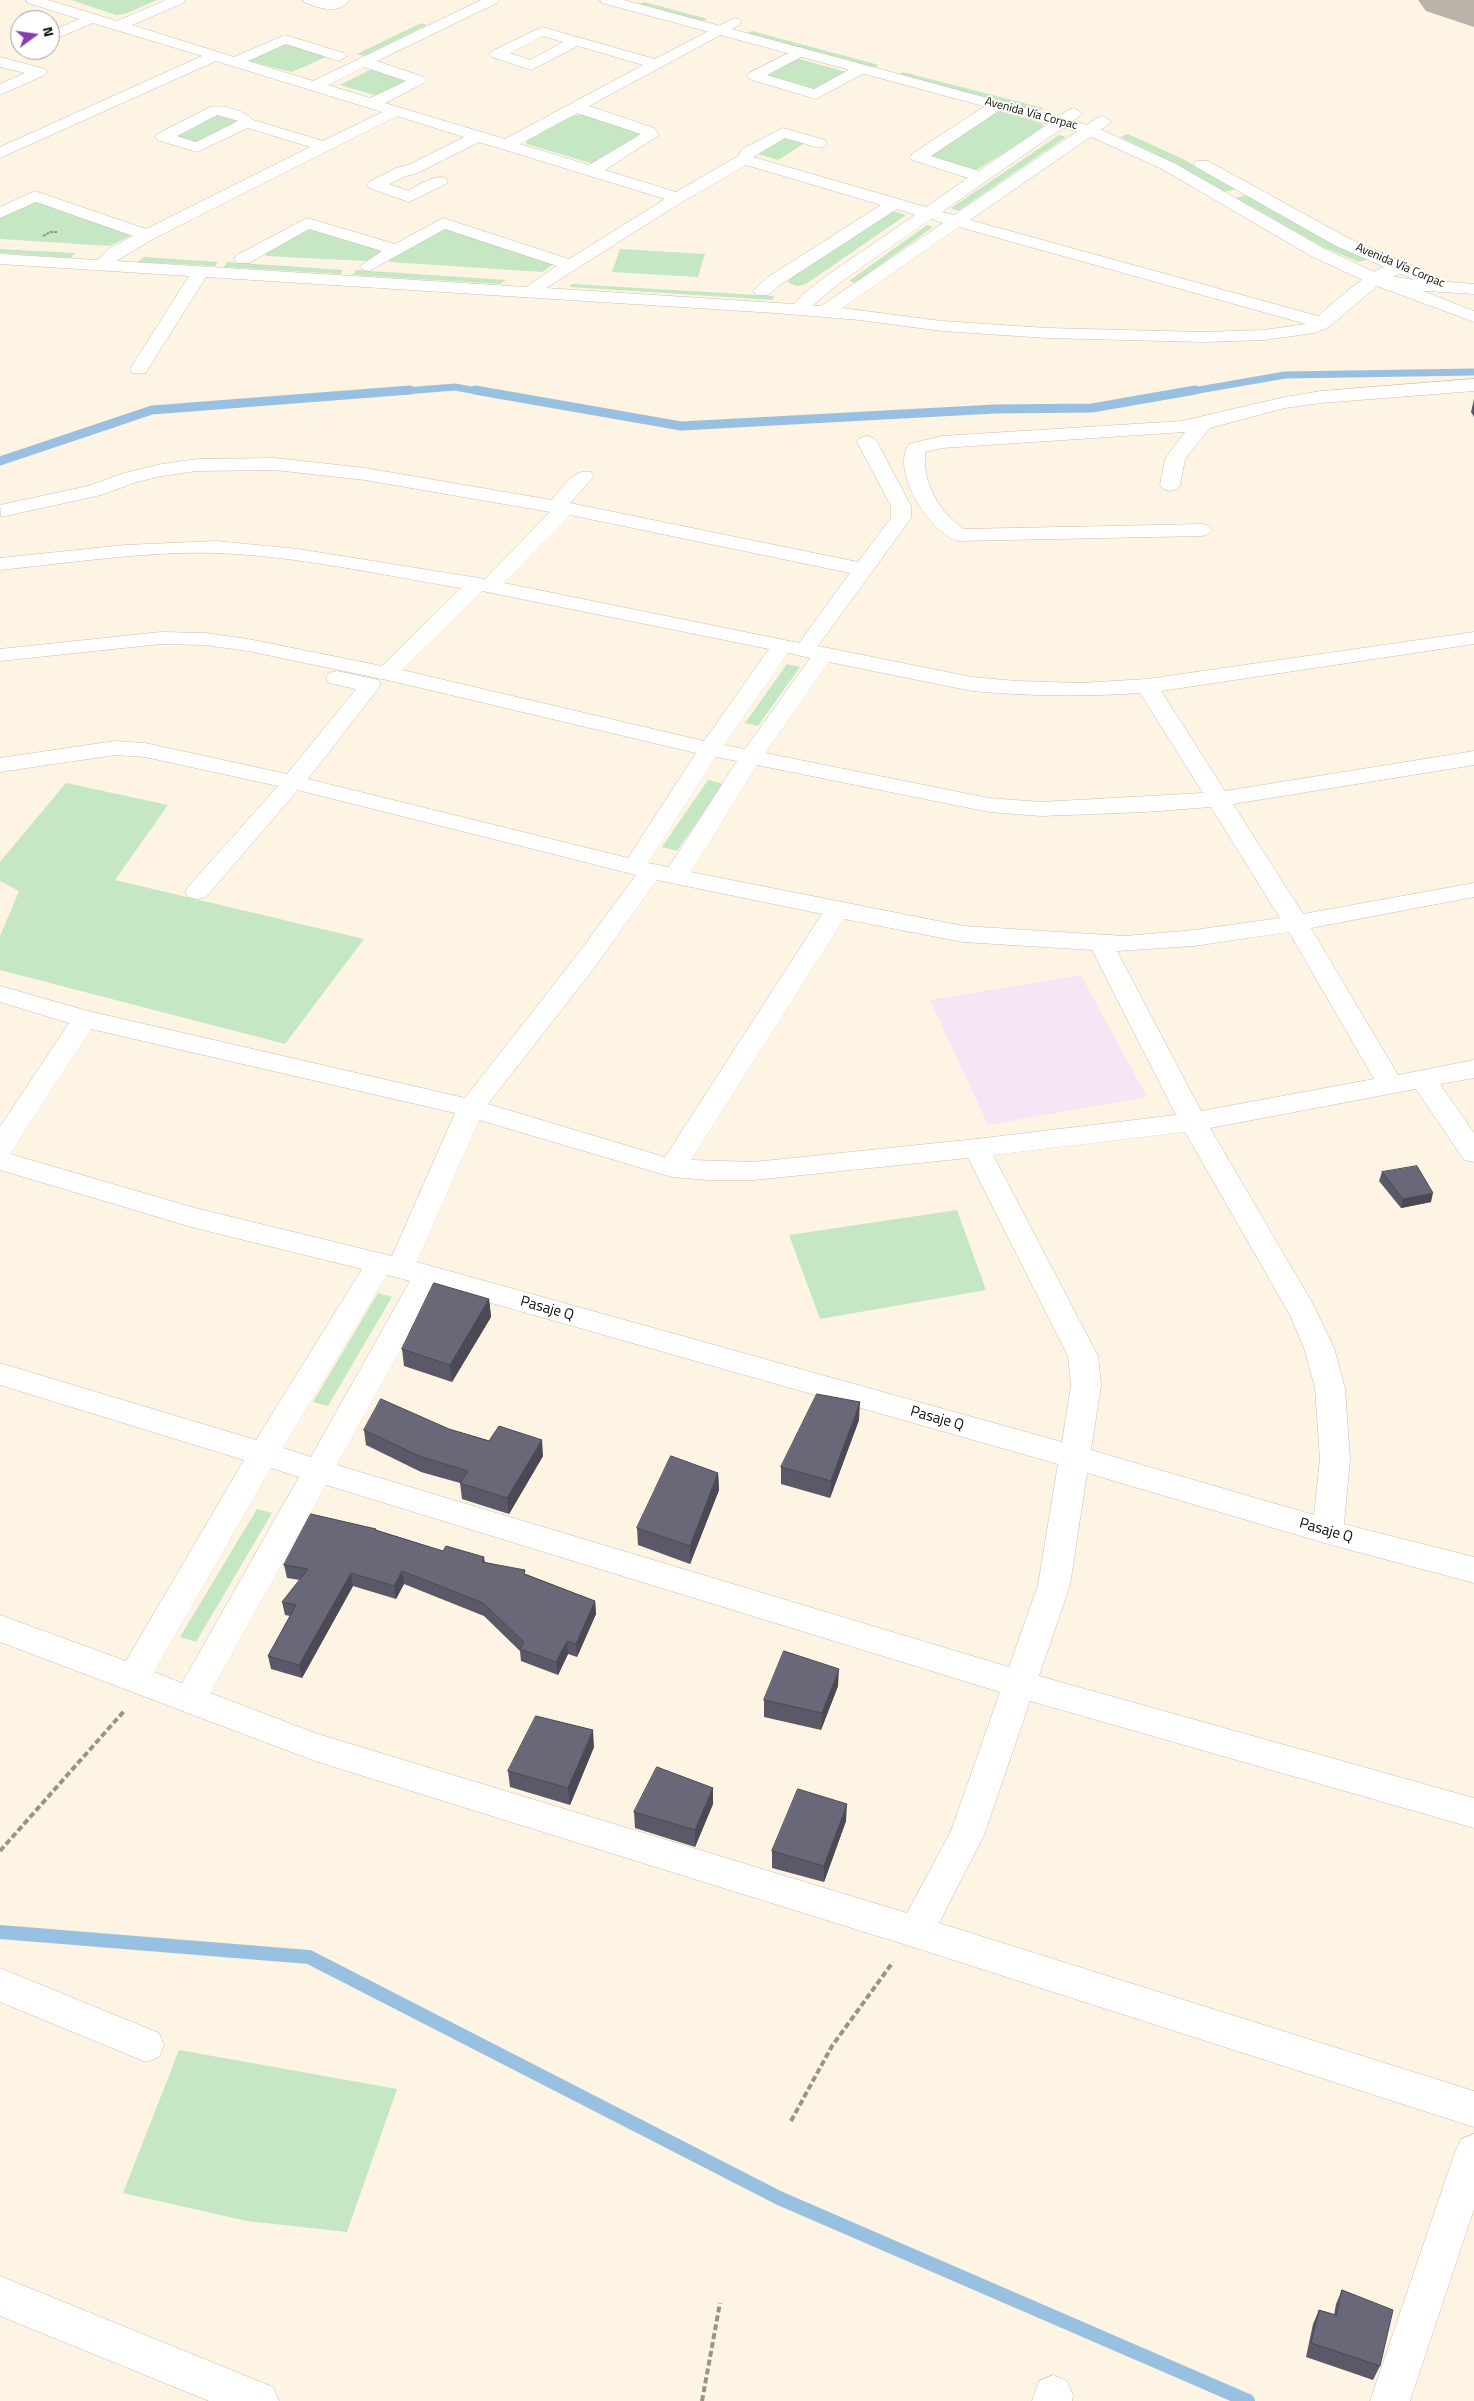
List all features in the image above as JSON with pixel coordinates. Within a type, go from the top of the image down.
[{"type":"street","points":[[118,26],[178,0]]},
{"type":"street","points":[[310,0],[330,6],[343,0]]},
{"type":"street","points":[[391,32],[460,0]]},
{"type":"street","points":[[314,86],[360,55],[492,0]]},
{"type":"street","name":"Avenida Vía Corpac","points":[[607,0],[997,105],[1068,118],[1110,123],[1089,130]]},
{"type":"street","name":"Avenida Vía Corpac","points":[[652,0],[1068,118],[1089,130],[1168,166],[1317,252],[1375,279],[1411,285],[1449,286]]},
{"type":"street","points":[[43,1],[234,62],[677,197]]},
{"type":"street","points":[[60,33],[94,18]]},
{"type":"street","points":[[506,145],[734,22]]},
{"type":"street","points":[[234,62],[285,39],[339,56],[360,55],[419,80],[370,104]]},
{"type":"street","points":[[576,41],[657,64]]},
{"type":"street","points":[[800,52],[754,76],[816,94],[861,69]]},
{"type":"street","points":[[0,153],[215,56]]},
{"type":"street","points":[[290,79],[339,56]]},
{"type":"street","points":[[0,60],[40,72],[0,90]]},
{"type":"street","points":[[981,177],[918,157],[997,105]]},
{"type":"street","points":[[575,107],[648,131],[651,134],[591,171]]},
{"type":"street","points":[[102,265],[116,252],[147,235],[395,111]]},
{"type":"street","points":[[804,304],[927,214],[1068,118]]},
{"type":"street","points":[[247,122],[322,146]]},
{"type":"street","points":[[829,308],[861,288],[1089,130]]},
{"type":"street","points":[[532,291],[548,278],[572,265],[677,197],[744,159],[748,152],[783,133],[819,143],[777,169]]},
{"type":"street","points":[[412,170],[478,136]]},
{"type":"street","name":"Avenida Vía Corpac","points":[[1191,158],[1342,242],[1449,286]]},
{"type":"street","points":[[744,159],[927,214],[1323,323]]},
{"type":"street","points":[[0,213],[35,196],[147,235]]},
{"type":"street","points":[[762,291],[774,281],[894,204]]},
{"type":"street","points":[[243,259],[306,223],[397,250]]},
{"type":"street","points":[[369,266],[443,223],[572,265]]},
{"type":"street","points":[[0,244],[762,291],[804,304]]},
{"type":"street","points":[[0,259],[532,291],[804,304],[860,315],[952,327],[1047,334],[1130,336],[1264,335],[1314,328],[1323,323],[1375,279],[1399,266]]},
{"type":"street","points":[[139,369],[201,272]]},
{"type":"street","points":[[1375,279],[1469,316]]},
{"type":"street","points":[[1469,316],[1446,294],[1449,286],[1474,289]]},
{"type":"street","points":[[1202,530],[960,535],[944,526],[921,492],[914,462],[916,448],[942,442],[1203,424],[1299,400],[1474,385]]},
{"type":"street","points":[[1170,485],[1175,459],[1189,438],[1203,424]]},
{"type":"street","points":[[190,1700],[318,1470],[471,1108],[586,961],[642,869],[710,749],[804,649],[901,518],[901,506],[866,442]]},
{"type":"street","points":[[1,511],[94,491],[131,477],[162,470],[197,465],[275,464],[330,469],[561,507],[863,569]]},
{"type":"street","points":[[197,892],[293,782],[379,679],[483,585],[561,507],[584,476]]},
{"type":"street","points":[[0,564],[125,551],[216,547],[308,556],[483,585],[972,684],[1015,689],[1094,690],[1147,686],[1474,638]]},
{"type":"street","points":[[0,655],[132,640],[183,638],[209,640],[260,662],[379,679],[710,749],[989,804],[1041,809],[1218,799],[1474,758]]},
{"type":"street","points":[[676,876],[750,757],[804,649]]},
{"type":"street","points":[[379,679],[592,736]]},
{"type":"street","points":[[1147,686],[1296,923],[1392,1085]]},
{"type":"street","points":[[0,765],[115,748],[145,750],[293,782],[642,869],[963,934],[1125,944],[1184,939],[1296,923],[1474,890]]},
{"type":"street","points":[[672,1168],[837,910]]},
{"type":"street","points":[[1100,942],[1193,1122],[1304,1314],[1320,1348],[1330,1388],[1335,1459],[1328,1532]]},
{"type":"street","points":[[0,994],[85,1019],[471,1108],[672,1168],[754,1171],[976,1148],[1193,1122],[1474,1069]]},
{"type":"street","points":[[0,1148],[85,1019]]},
{"type":"street","points":[[1423,1079],[1474,1153]]},
{"type":"street","points":[[916,1932],[967,1835],[1054,1585],[1086,1385],[1083,1356],[976,1148]]},
{"type":"street","name":"Pasaje Q","points":[[0,1161],[195,1218],[402,1269],[1074,1457],[1328,1532],[1474,1570]]},
{"type":"street","points":[[141,1681],[264,1453],[402,1269]]},
{"type":"street","points":[[0,1374],[1018,1684],[1474,1813]]},
{"type":"street","points":[[0,1628],[315,1747],[916,1932],[1474,2109]]},
{"type":"street","points":[[0,1985],[146,2045]]},
{"type":"street","points":[[1390,2401],[1474,2152]]},
{"type":"street","points":[[0,2296],[259,2401]]},
{"type":"path","points":[[0,1851],[141,1681]]},
{"type":"path","points":[[791,2121],[832,2046],[916,1932]]},
{"type":"path","points":[[702,2401],[720,2303]]},
{"type":"shaded area","points":[[1081,975],[1147,1097],[988,1125],[930,1000]]},
{"type":"green space","points":[[71,0],[157,0],[125,14],[116,15]]},
{"type":"green space","points":[[644,2],[708,19],[702,21],[639,4]]},
{"type":"green space","points":[[421,23],[427,25],[364,56],[357,54]]},
{"type":"green space","points":[[752,31],[879,65],[874,68],[747,33]]},
{"type":"green space","points":[[281,42],[323,54],[326,57],[292,72],[248,61],[247,59]]},
{"type":"green space","points":[[793,57],[846,72],[815,91],[760,76]]},
{"type":"green space","points":[[372,69],[408,80],[377,96],[340,85]]},
{"type":"green space","points":[[903,72],[1043,108],[1038,112],[898,75]]},
{"type":"green space","points":[[998,111],[1041,123],[1045,127],[975,171],[922,157]]},
{"type":"green space","points":[[217,114],[239,120],[199,143],[173,137]]},
{"type":"green space","points":[[574,115],[587,115],[641,134],[641,136],[596,162],[590,163],[527,144],[526,140]]},
{"type":"green space","points":[[1128,134],[1183,159],[1236,189],[1225,192],[1174,163],[1120,137]]},
{"type":"green space","points":[[1059,135],[1066,137],[958,211],[951,208]]},
{"type":"green space","points":[[786,138],[805,143],[778,160],[758,154]]},
{"type":"green space","points":[[1247,195],[1369,259],[1359,262],[1323,247],[1236,198]]},
{"type":"green space","points":[[32,201],[41,202],[134,234],[110,246],[0,239],[0,217]]},
{"type":"green space","points":[[892,211],[906,215],[806,284],[797,286],[789,283],[788,278]]},
{"type":"green space","points":[[927,225],[933,227],[855,283],[849,281]]},
{"type":"green space","points":[[305,227],[377,247],[381,251],[369,261],[364,261],[267,256],[263,251]]},
{"type":"green space","points":[[447,228],[555,263],[542,272],[390,262],[388,259]]},
{"type":"green space","points":[[0,249],[75,253],[71,258],[0,253]]},
{"type":"green space","points":[[620,249],[705,254],[698,277],[612,272]]},
{"type":"green space","points":[[144,257],[218,262],[215,266],[137,262]]},
{"type":"green space","points":[[227,262],[343,270],[340,274],[224,267]]},
{"type":"green space","points":[[356,270],[506,280],[500,284],[353,275]]},
{"type":"green space","points":[[571,284],[774,296],[773,300],[570,287]]},
{"type":"green space","points":[[787,664],[800,667],[758,726],[745,723]]},
{"type":"green space","points":[[708,780],[723,784],[677,851],[662,847]]},
{"type":"green space","points":[[66,783],[168,805],[115,880],[364,939],[285,1044],[0,970],[0,936],[19,891],[0,881],[0,862]]},
{"type":"green space","points":[[957,1210],[986,1290],[820,1319],[789,1235]]},
{"type":"green space","points":[[378,1293],[392,1297],[328,1406],[313,1402]]},
{"type":"green space","points":[[257,1509],[272,1513],[196,1642],[180,1637]]},
{"type":"green space","points":[[179,2050],[397,2089],[347,2232],[247,2221],[123,2193]]},
{"type":"building","points":[[1417,1166],[1433,1193],[1403,1199],[1382,1172]]},
{"type":"building","points":[[434,1283],[489,1299],[450,1365],[402,1349]]},
{"type":"building","points":[[817,1394],[860,1402],[831,1481],[781,1467]]},
{"type":"building","points":[[381,1399],[449,1429],[489,1441],[499,1426],[542,1440],[507,1498],[460,1483],[468,1471],[419,1456],[364,1430]]},
{"type":"building","points":[[671,1456],[718,1473],[690,1546],[637,1528]]},
{"type":"building","points":[[311,1514],[376,1529],[443,1551],[446,1546],[484,1557],[482,1562],[525,1570],[524,1574],[595,1601],[576,1644],[567,1641],[556,1662],[520,1649],[524,1642],[483,1603],[402,1571],[394,1586],[351,1573],[299,1665],[268,1656],[296,1605],[282,1602],[308,1569],[284,1565]]},
{"type":"building","points":[[784,1651],[839,1669],[822,1713],[764,1700]]},
{"type":"building","points":[[536,1716],[593,1730],[568,1788],[508,1771]]},
{"type":"building","points":[[657,1767],[713,1788],[695,1830],[634,1812]]},
{"type":"building","points":[[798,1789],[847,1804],[824,1866],[772,1851]]},
{"type":"building","points":[[1342,2290],[1393,2310],[1380,2366],[1311,2343],[1319,2310],[1336,2315]]},
{"type":"waterway","points":[[1187,392],[1285,375],[1474,372]]},
{"type":"waterway","points":[[393,392],[455,387],[482,392]]},
{"type":"waterway","points":[[0,461],[152,410],[410,390]]},
{"type":"waterway","points":[[475,390],[681,426],[995,409],[1092,408],[1195,390]]},
{"type":"waterway","points":[[0,1932],[309,1957],[779,2198],[1248,2401]]},
{"type":"taxiway","points":[[1445,0],[1474,11]]}]
